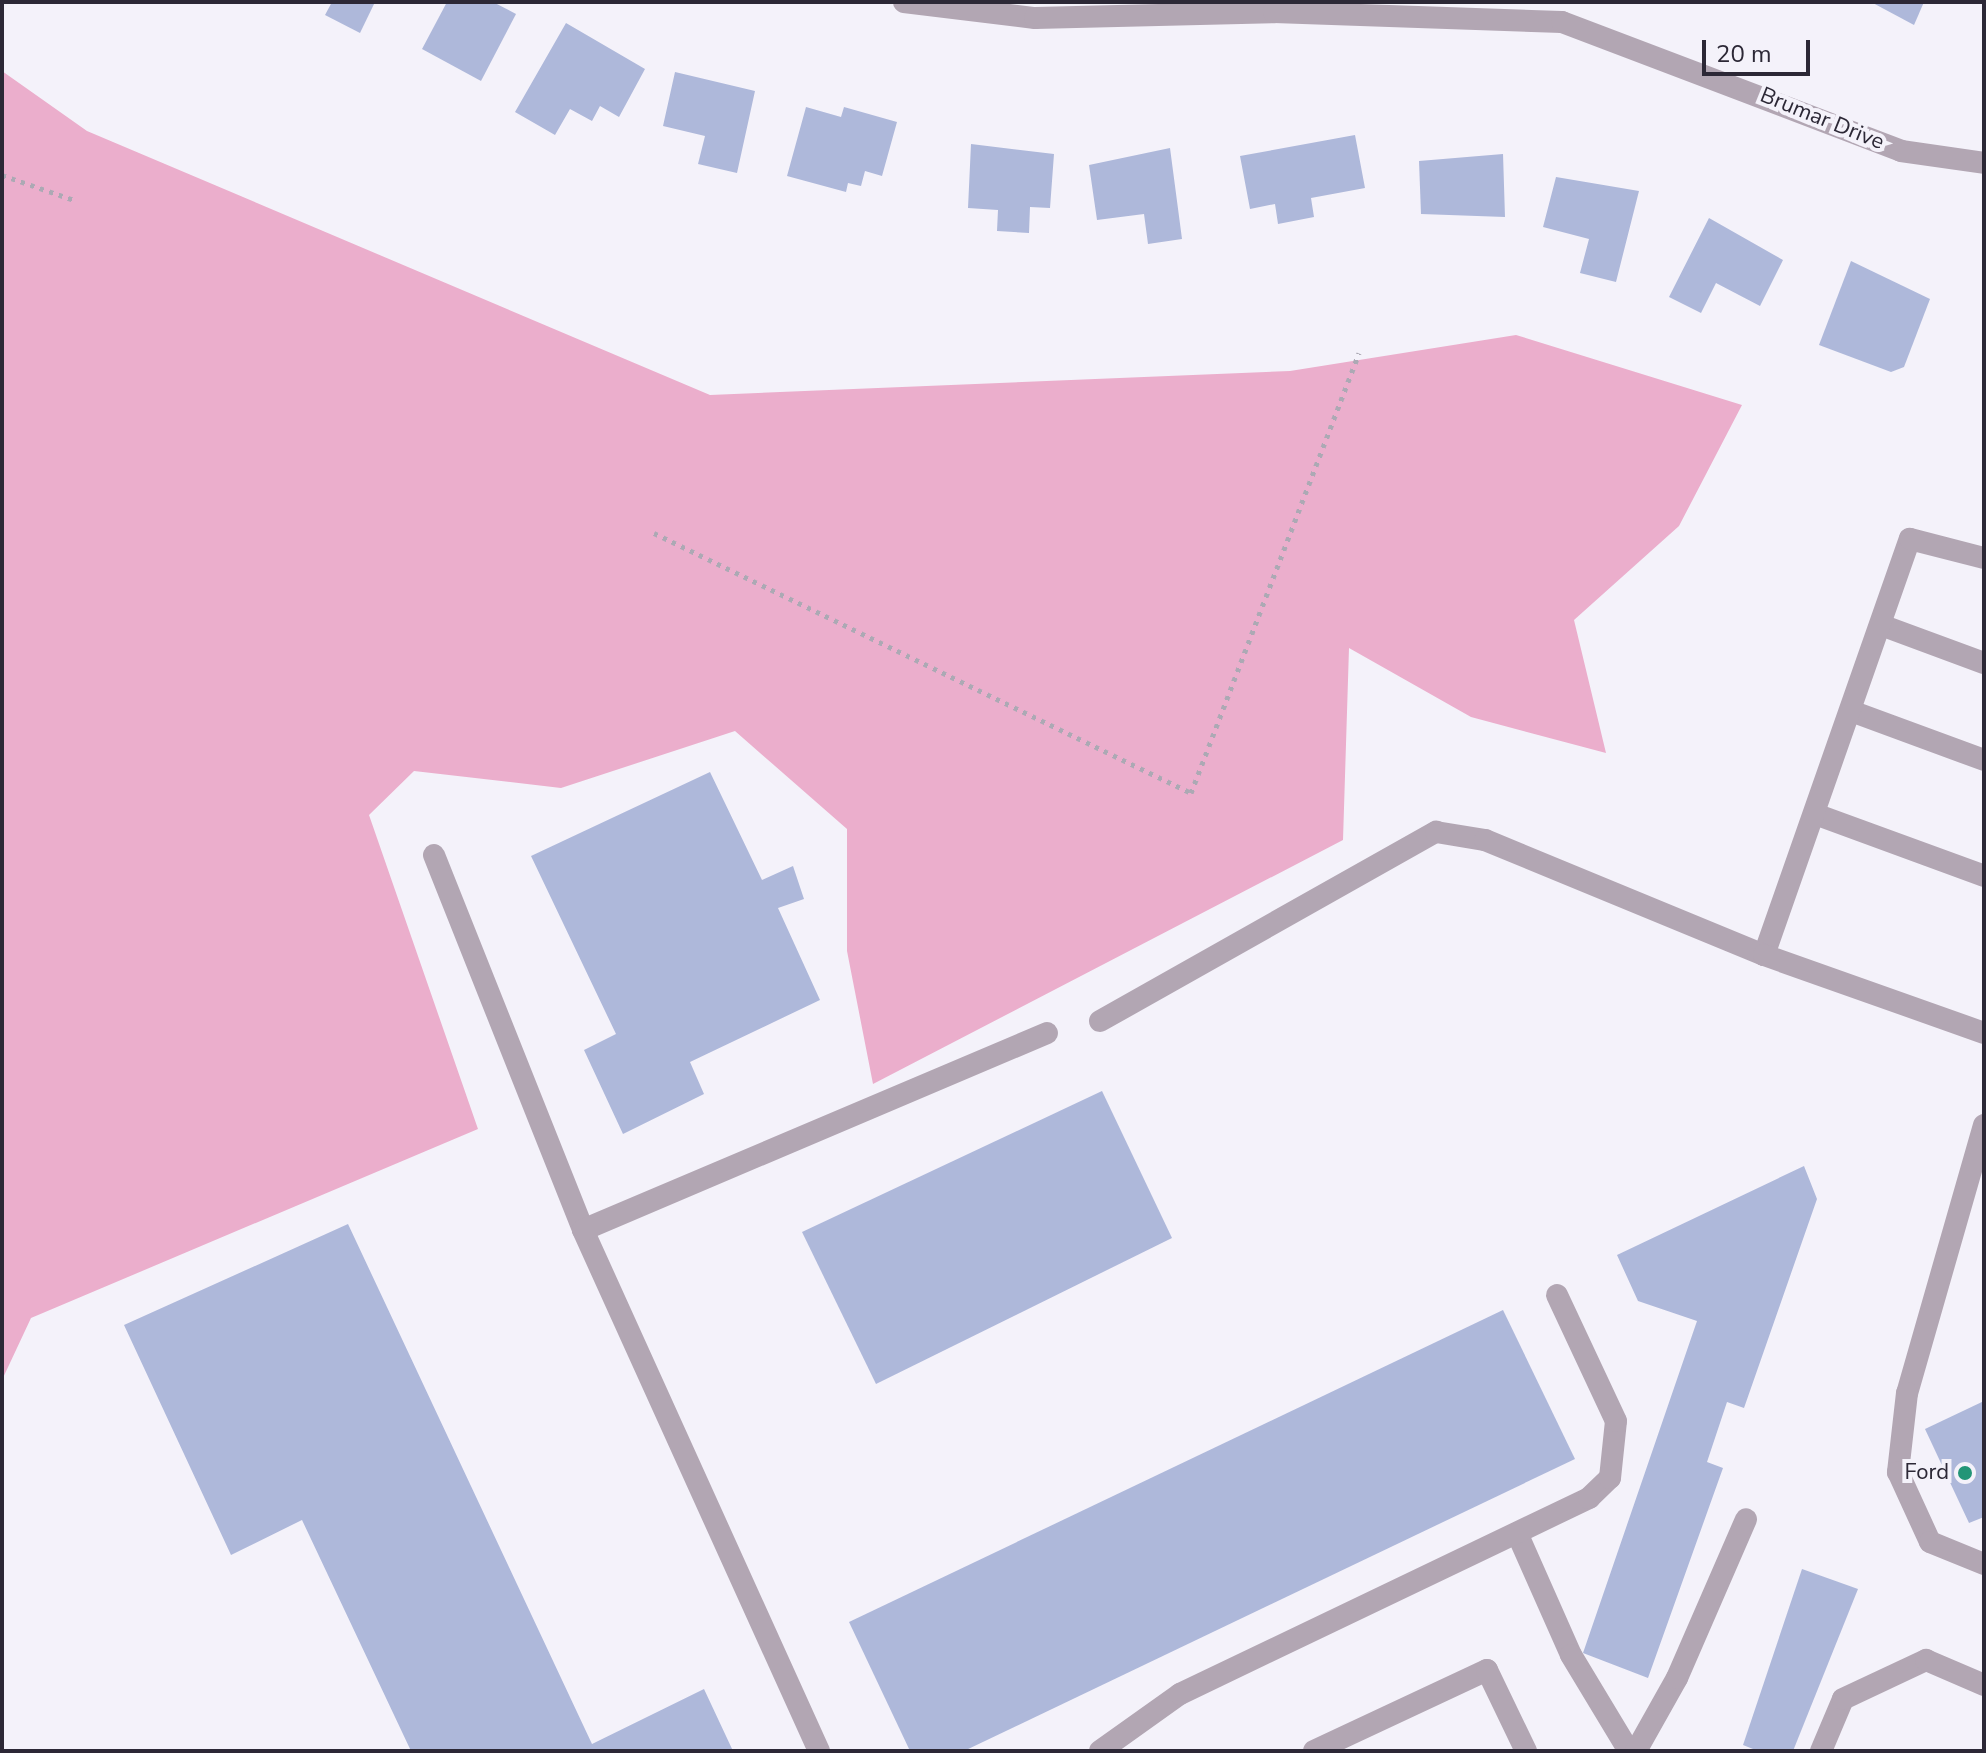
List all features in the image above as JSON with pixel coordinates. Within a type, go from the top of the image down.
[{"type":"street","name":"Brumar Drive","points":[[904,2],[1035,18],[1274,7],[1489,14],[1592,28],[1901,151],[1984,163]]},
{"type":"street","points":[[1764,955],[1910,539],[1984,558]]},
{"type":"street","points":[[1881,625],[1984,663]]},
{"type":"street","points":[[1851,711],[1984,760]]},
{"type":"street","points":[[1815,814],[1984,876]]},
{"type":"street","points":[[1100,1021],[1436,832],[1485,840],[1764,955],[1984,1033]]},
{"type":"street","points":[[434,855],[583,1230],[819,1751]]},
{"type":"street","points":[[583,1230],[1047,1033]]},
{"type":"street","points":[[1984,1125],[1907,1393],[1898,1472],[1930,1542],[1984,1564]]},
{"type":"street","points":[[1100,1751],[1180,1694],[1589,1498],[1610,1478],[1616,1452],[1616,1421],[1557,1295]]},
{"type":"street","points":[[1636,1751],[1677,1678],[1746,1519]]},
{"type":"street","points":[[1517,1533],[1571,1655],[1629,1751]]},
{"type":"street","points":[[1821,1751],[1843,1699],[1926,1660],[1984,1685]]},
{"type":"street","points":[[1314,1751],[1487,1670],[1526,1751]]},
{"type":"path","points":[[2,175],[77,201]]},
{"type":"path","points":[[654,533],[1191,793],[1359,353]]},
{"type":"shaded area","points":[[2,71],[87,131],[710,395],[1290,371],[1516,335],[1742,405],[1679,526],[1574,620],[1606,753],[1471,717],[1349,648],[1343,840],[873,1084],[847,951],[847,829],[735,731],[561,788],[414,771],[369,815],[478,1129],[31,1318],[2,1380]]},
{"type":"building","points":[[332,2],[375,2],[360,33],[325,15]]},
{"type":"building","points":[[447,2],[493,2],[516,14],[481,81],[422,49]]},
{"type":"building","points":[[1871,2],[1924,2],[1914,25]]},
{"type":"building","points":[[566,23],[645,69],[619,117],[600,106],[592,121],[570,109],[555,135],[515,112]]},
{"type":"building","points":[[675,72],[755,91],[737,173],[698,164],[705,136],[663,126]]},
{"type":"building","points":[[806,107],[841,117],[844,107],[897,122],[882,176],[865,171],[861,186],[848,183],[846,192],[787,176]]},
{"type":"building","points":[[1355,135],[1365,188],[1311,198],[1314,217],[1278,224],[1275,204],[1250,209],[1240,156]]},
{"type":"building","points":[[971,144],[1054,154],[1050,208],[1030,207],[1029,233],[997,231],[998,210],[968,208]]},
{"type":"building","points":[[1170,148],[1182,239],[1148,244],[1144,214],[1097,220],[1089,165]]},
{"type":"building","points":[[1503,154],[1505,217],[1421,214],[1419,161]]},
{"type":"building","points":[[1556,177],[1639,191],[1616,282],[1580,273],[1589,239],[1543,227]]},
{"type":"building","points":[[1709,218],[1783,260],[1760,306],[1716,283],[1701,313],[1669,297]]},
{"type":"building","points":[[1851,261],[1930,299],[1904,367],[1891,372],[1819,345]]},
{"type":"building","points":[[710,772],[762,880],[793,866],[804,899],[778,908],[820,1000],[690,1062],[704,1094],[623,1134],[584,1050],[616,1034],[531,856]]},
{"type":"building","points":[[1102,1091],[1172,1238],[876,1384],[802,1232]]},
{"type":"building","points":[[1804,1166],[1817,1199],[1744,1408],[1727,1402],[1707,1462],[1723,1468],[1648,1678],[1583,1653],[1697,1321],[1638,1301],[1617,1255]]},
{"type":"building","points":[[348,1224],[592,1744],[704,1689],[733,1751],[411,1751],[302,1520],[231,1555],[124,1325]]},
{"type":"building","points":[[1503,1310],[1575,1459],[964,1751],[910,1751],[849,1622]]},
{"type":"building","name":"Ford","points":[[1984,1401],[1984,1517],[1969,1523],[1925,1429]]},
{"type":"building","points":[[1802,1569],[1858,1589],[1793,1751],[1758,1751],[1743,1745]]},
{"type":"place","name":"Ford","points":[[1965,1473]]}]
